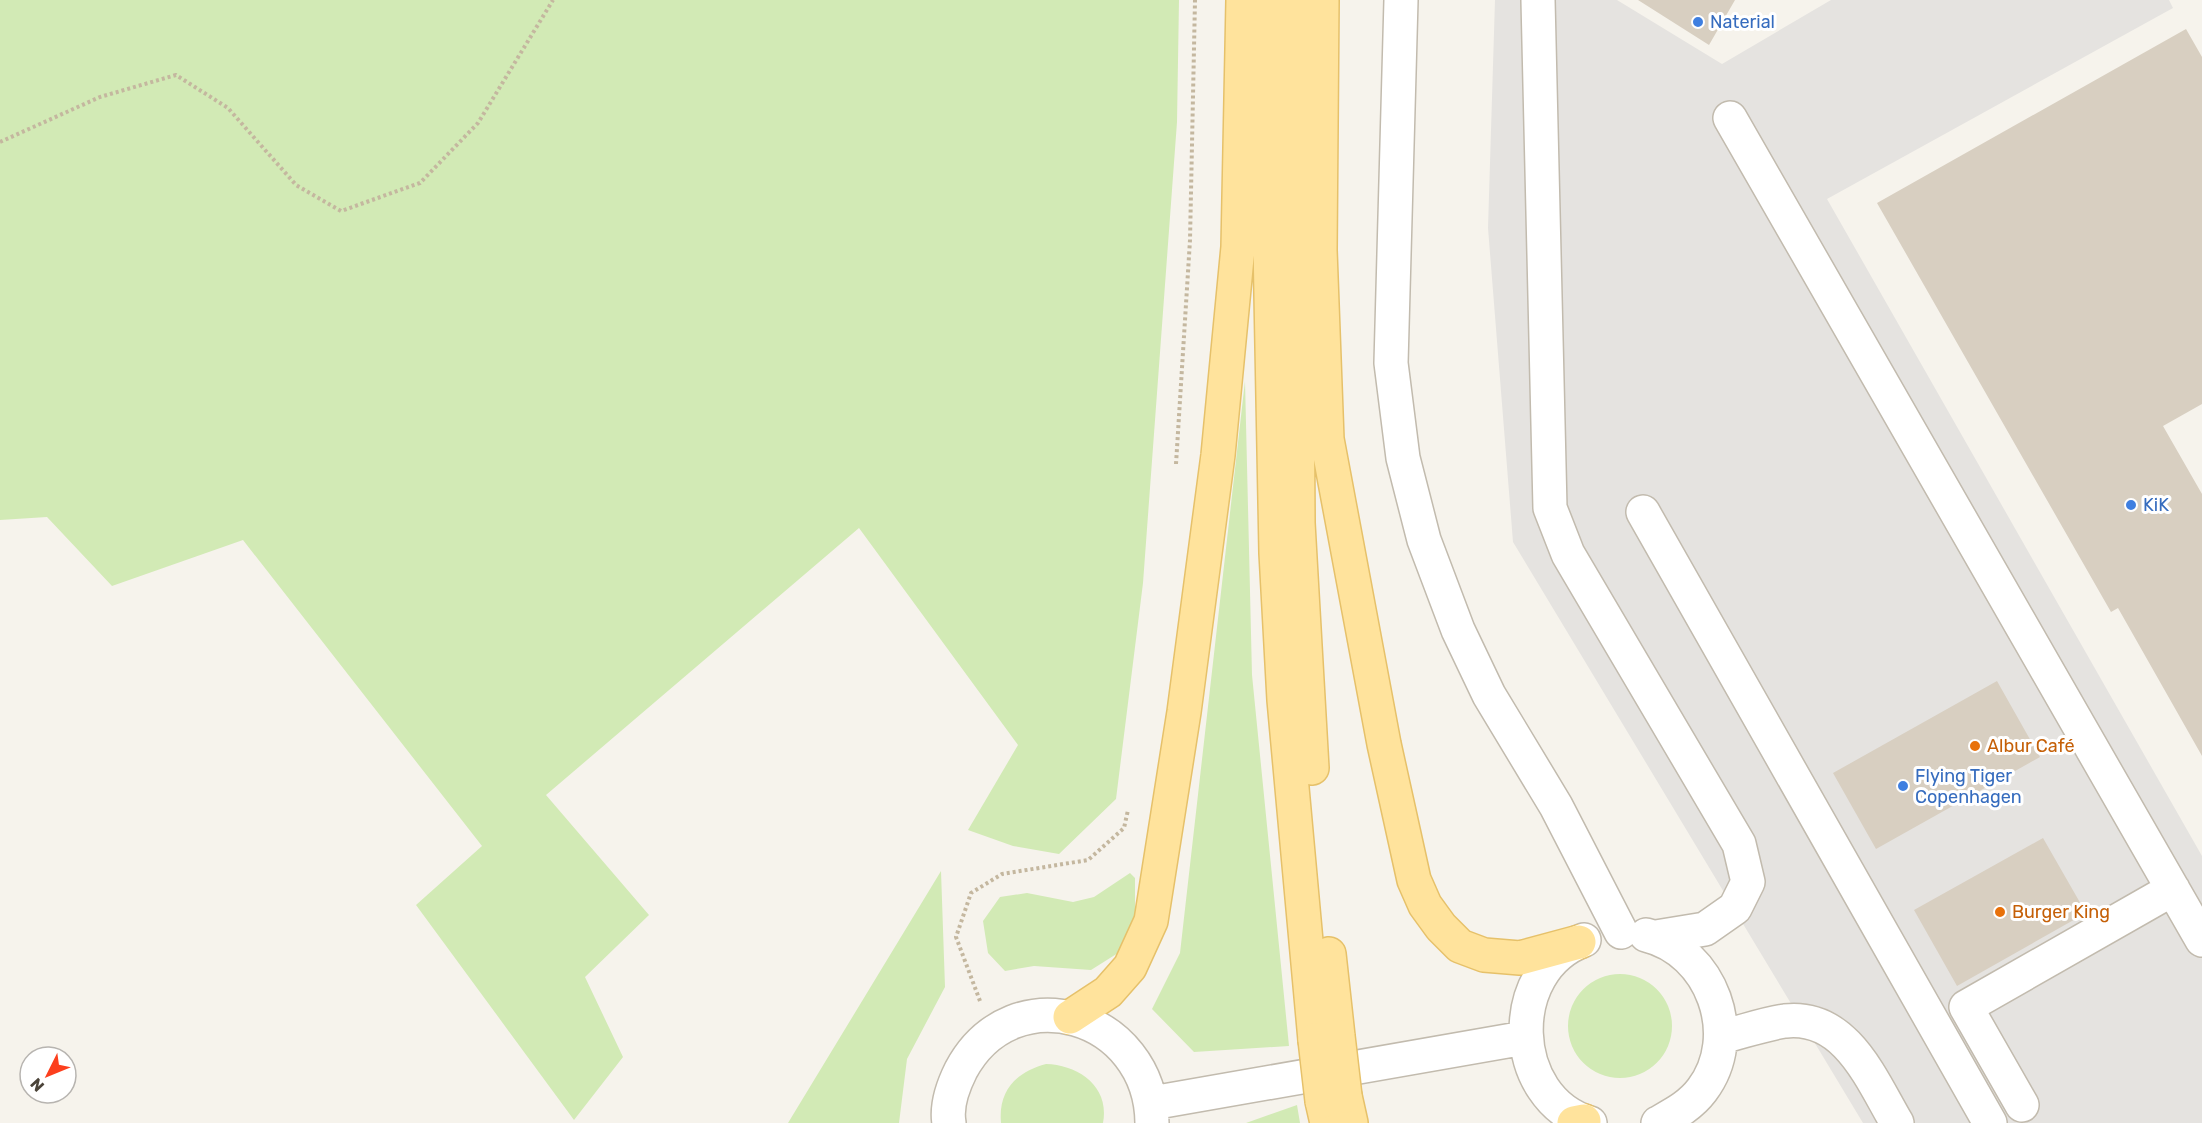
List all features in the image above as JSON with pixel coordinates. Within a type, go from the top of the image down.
[{"type":"main road","points":[[1070,1017],[1108,992],[1130,967],[1150,921],[1184,712],[1220,443],[1238,247],[1242,0]]},
{"type":"main road","points":[[1271,0],[1269,191],[1276,553],[1284,700],[1336,1111]]},
{"type":"main road","points":[[1295,0],[1298,523],[1326,1038]]},
{"type":"main road","points":[[1322,0],[1320,250],[1328,438],[1384,744],[1414,880],[1425,905],[1441,927],[1460,946],[1484,955],[1521,958],[1579,942]]},
{"type":"street","points":[[1401,0],[1391,363],[1403,458],[1424,540],[1458,630],[1489,694],[1556,806],[1621,932]]},
{"type":"street","points":[[1538,0],[1550,508],[1568,554],[1739,844],[1748,882],[1736,908],[1705,929],[1656,937],[1621,932],[1599,935],[1579,942],[1555,959],[1537,981],[1527,1009],[1524,1038],[1530,1064],[1543,1088],[1561,1107],[1583,1122]]},
{"type":"street","points":[[1730,118],[2202,939]]},
{"type":"street","points":[[1643,512],[1990,1123]]},
{"type":"street","points":[[2022,1105],[1966,1007],[2173,889]]},
{"type":"street","points":[[1656,937],[1684,953],[1705,977],[1718,1006],[1721,1038],[1715,1066],[1702,1090],[1682,1110],[1658,1123]]},
{"type":"street","points":[[949,1123],[954,1085],[969,1057],[992,1034],[1016,1022],[1042,1016],[1070,1017],[1099,1028],[1125,1047],[1142,1073],[1152,1113],[1524,1038]]},
{"type":"street","points":[[1721,1038],[1784,1021],[1804,1020],[1830,1029],[1851,1047],[1897,1123]]},
{"type":"path","points":[[0,142],[100,97],[176,75],[228,108],[296,185],[341,211],[420,183],[478,123],[553,0]]},
{"type":"path","points":[[1175,471],[1190,240],[1196,0]]},
{"type":"path","points":[[992,1034],[956,937],[971,893],[1002,874],[1088,860],[1124,828],[1129,807]]},
{"type":"green space","points":[[0,0],[1179,0],[1177,122],[1143,583],[1116,799],[1059,854],[1013,846],[968,830],[1018,745],[859,528],[546,795],[649,915],[585,977],[623,1057],[574,1120],[416,905],[482,846],[243,540],[112,586],[47,517],[0,520]]},
{"type":"green space","points":[[1245,381],[1252,675],[1289,1046],[1194,1052],[1152,1009],[1180,953]]},
{"type":"green space","points":[[941,871],[945,987],[907,1059],[899,1123],[788,1123]]},
{"type":"green space","points":[[1130,873],[1135,878],[1135,916],[1118,953],[1091,970],[1034,966],[1005,971],[988,953],[983,921],[1000,897],[1027,893],[1073,902],[1094,897]]},
{"type":"green space","points":[[1620,974],[1640,978],[1657,989],[1668,1006],[1672,1026],[1668,1046],[1657,1063],[1640,1074],[1620,1078],[1600,1074],[1583,1063],[1572,1046],[1568,1026],[1572,1006],[1583,989],[1600,978]]},
{"type":"green space","points":[[1046,1064],[1069,1068],[1089,1080],[1102,1098],[1103,1123],[1001,1123],[1003,1101],[1011,1084],[1026,1072]]},
{"type":"green space","points":[[1297,1105],[1300,1123],[1246,1123]]},
{"type":"shaded area","points":[[1495,0],[1617,0],[1722,64],[1831,0],[2169,0],[2173,8],[1827,199],[2202,856],[2202,1123],[1863,1123],[1513,542],[1488,228]]},
{"type":"building","name":"Naterial","points":[[1638,0],[1735,0],[1709,45]]},
{"type":"building","points":[[2186,29],[2202,57],[2202,404],[2163,426],[2202,494],[2202,756],[2118,608],[2111,612],[1877,203]]},
{"type":"building","points":[[1997,681],[2040,757],[1876,849],[1833,773]]},
{"type":"building","name":"Burger King","points":[[2043,838],[2086,913],[1957,986],[1914,910]]},
{"type":"place","name":"Naterial","points":[[1698,22]]},
{"type":"place","name":"KiK","points":[[2131,505]]},
{"type":"place","name":"Albur Café","points":[[1975,746]]},
{"type":"place","name":"Flying Tiger Copenhagen","points":[[1903,786]]},
{"type":"place","name":"Burger King","points":[[2000,912]]}]
